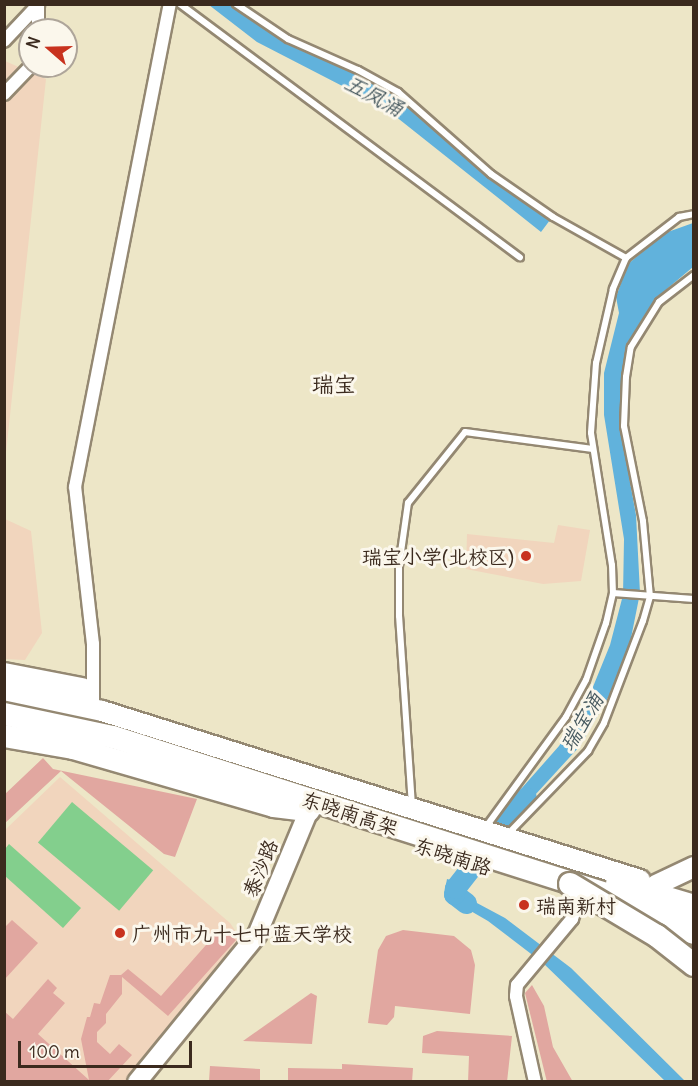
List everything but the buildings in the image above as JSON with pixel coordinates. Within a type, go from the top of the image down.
[{"type":"highway","points":[[4,674],[82,688]]},
{"type":"highway","name":"东晓南高架","points":[[4,699],[111,721],[693,906]]},
{"type":"highway","name":"东晓南高架","points":[[4,714],[113,737],[575,891],[693,922]]},
{"type":"highway","points":[[4,736],[73,748],[254,801],[309,810]]},
{"type":"highway","points":[[575,891],[657,936],[693,965]]},
{"type":"main road","name":"东晓南路","points":[[4,690],[93,708],[693,895]]},
{"type":"main road","name":"东晓南路","points":[[4,724],[82,738],[575,891],[693,934]]},
{"type":"main road","points":[[656,885],[693,867]]},
{"type":"street","points":[[93,708],[93,644],[75,487],[170,4]]},
{"type":"street","points":[[4,41],[38,5]]},
{"type":"street","points":[[4,94],[20,78]]},
{"type":"street","name":"泰沙路","points":[[137,1082],[257,935],[309,810]]},
{"type":"street","points":[[535,1082],[516,996],[517,985],[572,919],[575,891]]},
{"type":"lane","points":[[180,4],[520,257]]},
{"type":"lane","points":[[236,4],[288,39],[358,70],[398,92],[491,174],[553,217],[626,258]]},
{"type":"lane","points":[[483,830],[566,717],[586,680],[613,593],[612,565],[591,433],[596,363],[613,289],[626,258],[679,217],[693,214]]},
{"type":"lane","points":[[504,837],[588,751],[604,723],[650,597],[643,521],[624,426],[626,377],[631,347],[659,302],[693,275]]},
{"type":"lane","points":[[412,807],[399,606],[399,566],[408,503],[465,432],[593,449]]},
{"type":"lane","points":[[613,593],[693,599]]},
{"type":"shaded area","points":[[5,61],[18,67],[18,78],[46,79],[5,462]]},
{"type":"shaded area","points":[[5,519],[31,531],[42,633],[25,660],[5,659]]},
{"type":"shaded area","name":"瑞宝小学(北校区)","points":[[558,525],[590,530],[581,581],[543,584],[466,569],[467,534],[554,543]]},
{"type":"shaded area","name":"广州市九十七中蓝天学校","points":[[60,777],[230,923],[243,942],[129,1081],[5,1082],[5,830]]},
{"type":"green space","points":[[72,802],[153,870],[119,911],[38,843]]},
{"type":"green space","points":[[9,844],[81,908],[63,928],[5,876],[5,849]]},
{"type":"water","name":"五凤涌","points":[[209,5],[232,5],[286,42],[356,72],[396,94],[488,178],[550,220],[541,232],[385,108],[257,42]]},
{"type":"water","points":[[693,223],[693,267],[655,299],[627,347],[622,376],[620,427],[636,515],[640,593],[629,648],[613,689],[580,746],[513,819],[499,814],[559,746],[586,704],[610,645],[623,595],[624,539],[604,415],[604,373],[619,313],[616,297],[628,264],[665,233]]},
{"type":"water","points":[[447,879],[465,884],[462,895],[505,918],[571,968],[685,1081],[665,1081],[543,963],[488,921],[450,899],[445,890]]},
{"type":"waterway","name":"瑞宝涌","points":[[466,903],[454,894],[455,888],[526,797]]},
{"type":"place","name":"瑞宝小学(北校区)","points":[[526,556]]},
{"type":"place","name":"瑞南新村","points":[[524,905]]},
{"type":"place","name":"广州市九十七中蓝天学校","points":[[120,933]]},
{"type":"district","name":"瑞宝","points":[[334,385]]}]
